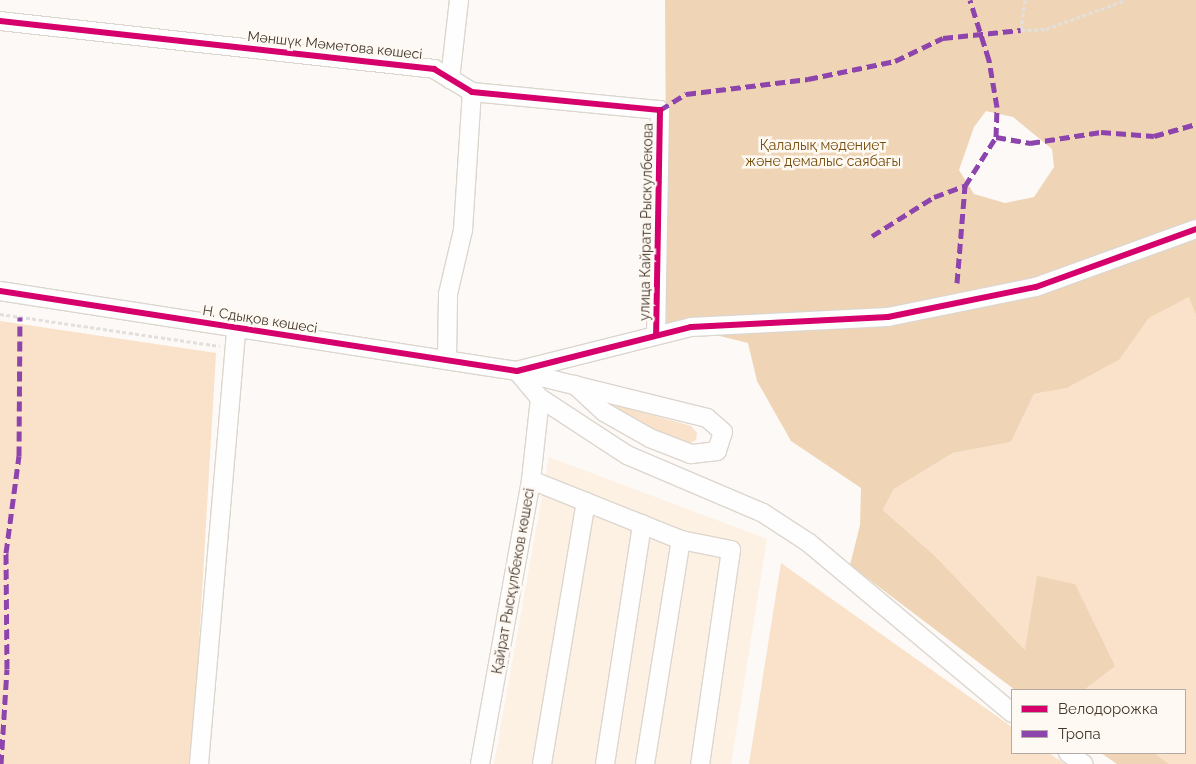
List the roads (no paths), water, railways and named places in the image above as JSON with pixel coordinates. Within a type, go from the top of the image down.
[{"type":"street","points":[[450,79],[459,0]]},
{"type":"street","name":"Мәншүк Мәметова көшесі","points":[[0,21],[434,69],[472,92],[660,110]]},
{"type":"street","points":[[447,360],[448,294],[463,230],[472,92]]},
{"type":"street","name":"улица Кайрата Рыскулбекова","points":[[656,334],[660,110]]},
{"type":"street","points":[[1011,712],[809,543],[763,513],[627,455],[540,398],[517,371],[656,334],[691,327],[888,317],[1036,287],[1196,229]]},
{"type":"street","name":"Н. Сдықов көшесі","points":[[0,291],[517,371],[575,385],[707,418],[722,432],[718,451],[691,454],[650,438],[604,412],[575,385]]},
{"type":"street","points":[[199,764],[236,348],[236,328]]},
{"type":"street","name":"Қайрат Рысқұлбеков көшесі","points":[[480,764],[531,480],[540,398]]},
{"type":"street","points":[[531,480],[681,540],[730,550],[700,764]]},
{"type":"street","points":[[542,764],[586,502]]},
{"type":"street","points":[[605,764],[642,524]]},
{"type":"street","points":[[645,764],[681,540]]},
{"type":"street","points":[[1069,754],[1084,764]]},
{"type":"park label","name":"Қалалық мәдениет және демалыс саябағы","points":[[823,154]]}]
